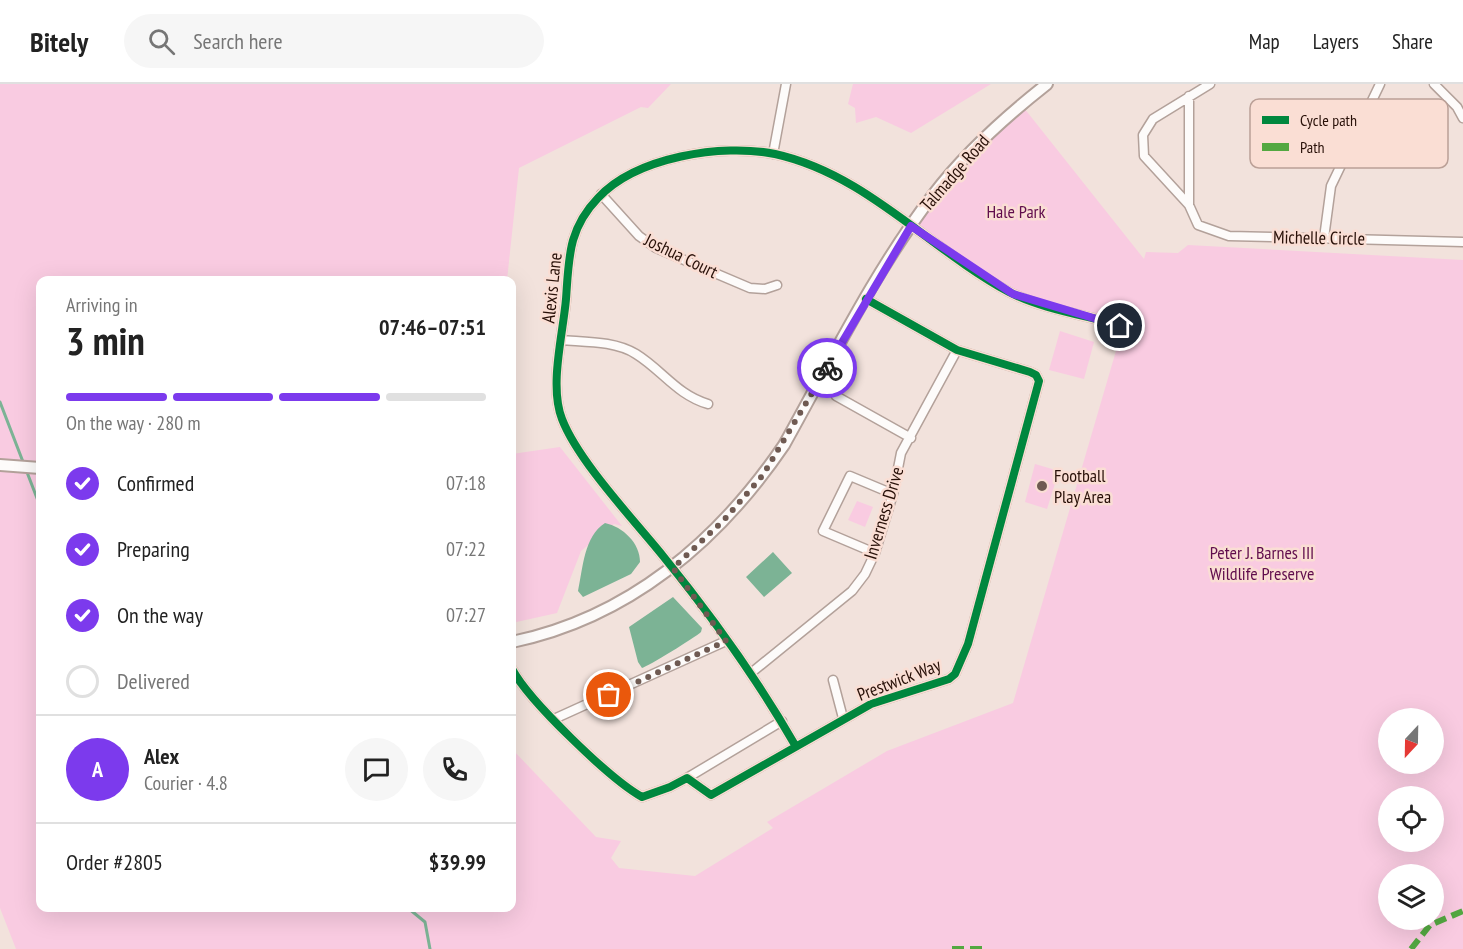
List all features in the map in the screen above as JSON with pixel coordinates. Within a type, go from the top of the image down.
[{"type":"street","points":[[772,154],[786,84]]},
{"type":"street","name":"Talmadge Road","points":[[516,641],[553,631],[600,614],[673,568],[724,520],[763,475],[784,445],[866,299],[911,226],[959,164],[985,137],[1047,84]]},
{"type":"street","name":"Michelle Circle","points":[[1210,84],[1154,119],[1143,135],[1144,156],[1189,205],[1198,225],[1229,236],[1463,242]]},
{"type":"street","points":[[1373,99],[1380,84]]},
{"type":"street","points":[[1434,84],[1457,107],[1463,118]]},
{"type":"street","points":[[1189,96],[1189,205]]},
{"type":"street","name":"Alexis Lane","points":[[795,745],[751,673],[673,568],[604,483],[573,441],[562,418],[556,391],[572,241],[578,223],[601,194],[616,181],[638,170],[684,156],[729,151],[772,154],[821,168],[851,184],[1013,294],[1120,326]]},
{"type":"street","points":[[1324,238],[1330,186],[1339,168]]},
{"type":"street","name":"Joshua Court","points":[[601,194],[639,236],[656,248],[750,288],[765,289],[777,285]]},
{"type":"street","name":"Prestwick Way","points":[[687,777],[711,795],[795,745],[871,704],[949,678],[955,674],[968,644],[1039,381],[1036,375],[1030,372],[957,350],[866,299]]},
{"type":"street","points":[[562,340],[613,346],[634,353],[681,392],[708,404]]},
{"type":"street","name":"Inverness Drive","points":[[751,673],[852,591],[865,574],[875,553],[893,494],[901,453],[957,350]]},
{"type":"street","points":[[836,396],[910,438]]},
{"type":"street","points":[[0,465],[36,468]]},
{"type":"street","points":[[875,553],[823,531],[850,476],[893,494]]},
{"type":"street","points":[[554,719],[646,680],[726,641]]},
{"type":"street","points":[[516,678],[620,785],[642,797],[670,787],[782,721]]},
{"type":"street","points":[[833,680],[843,718]]},
{"type":"green space","name":"Peter J. Barnes III Wildlife Preserve","points":[[0,84],[671,84],[648,108],[641,107],[519,168],[507,276],[36,276],[36,912],[516,912],[516,753],[596,837],[621,841],[611,858],[619,868],[695,876],[773,828],[767,822],[887,751],[1013,703],[1123,327],[1013,294],[911,226],[961,166],[1024,108],[1144,259],[1146,252],[1178,253],[1188,245],[1463,260],[1463,949],[16,949],[0,908]]},
{"type":"green space","points":[[853,84],[991,84],[911,133],[876,117],[856,123],[855,108],[848,104]]},
{"type":"green space","points":[[1060,331],[1094,342],[1084,379],[1049,370]]},
{"type":"green space","points":[[560,447],[622,526],[614,524],[581,551],[557,613],[516,622],[516,453]]},
{"type":"green space","name":"Football Play Area","points":[[1035,464],[1059,471],[1047,509],[1025,502]]},
{"type":"green space","points":[[857,501],[873,507],[865,527],[848,520]]},
{"type":"shaded area","points":[[605,523],[618,528],[634,542],[640,562],[631,574],[583,597],[578,591],[586,553],[593,536]]},
{"type":"shaded area","points":[[773,552],[792,573],[764,597],[746,577]]},
{"type":"shaded area","points":[[673,597],[702,628],[701,632],[672,652],[642,668],[638,662],[629,627]]},
{"type":"waterway","points":[[0,402],[36,496]]},
{"type":"waterway","points":[[413,912],[425,922],[430,949]]},
{"type":"marked path","points":[[1411,949],[1430,925],[1463,911]]},
{"type":"marked path","points":[[952,949],[982,949]]},
{"type":"cycle path","points":[[795,745],[716,624],[593,471],[580,453],[562,419],[558,406],[557,376],[570,257],[575,233],[588,210],[614,184],[634,172],[657,163],[681,156],[730,150],[775,154],[808,164],[868,195],[980,275],[1009,292],[1049,307],[1120,325]]},
{"type":"cycle path","points":[[516,675],[535,700],[571,738],[611,774],[642,797],[687,778],[711,795],[871,704],[949,679],[955,674],[968,644],[1039,381],[1036,375],[1030,372],[957,350],[866,299]]},
{"type":"way so far","points":[[609,695],[646,680],[726,641],[673,568],[724,520],[763,475],[784,445],[827,368]]},
{"type":"place","name":"Football Play Area","points":[[1042,486]]},
{"type":"route","points":[[827,368],[911,226],[1013,294],[1120,326]]},
{"type":"park label","name":"Hale Park","points":[[1016,212]]}]
